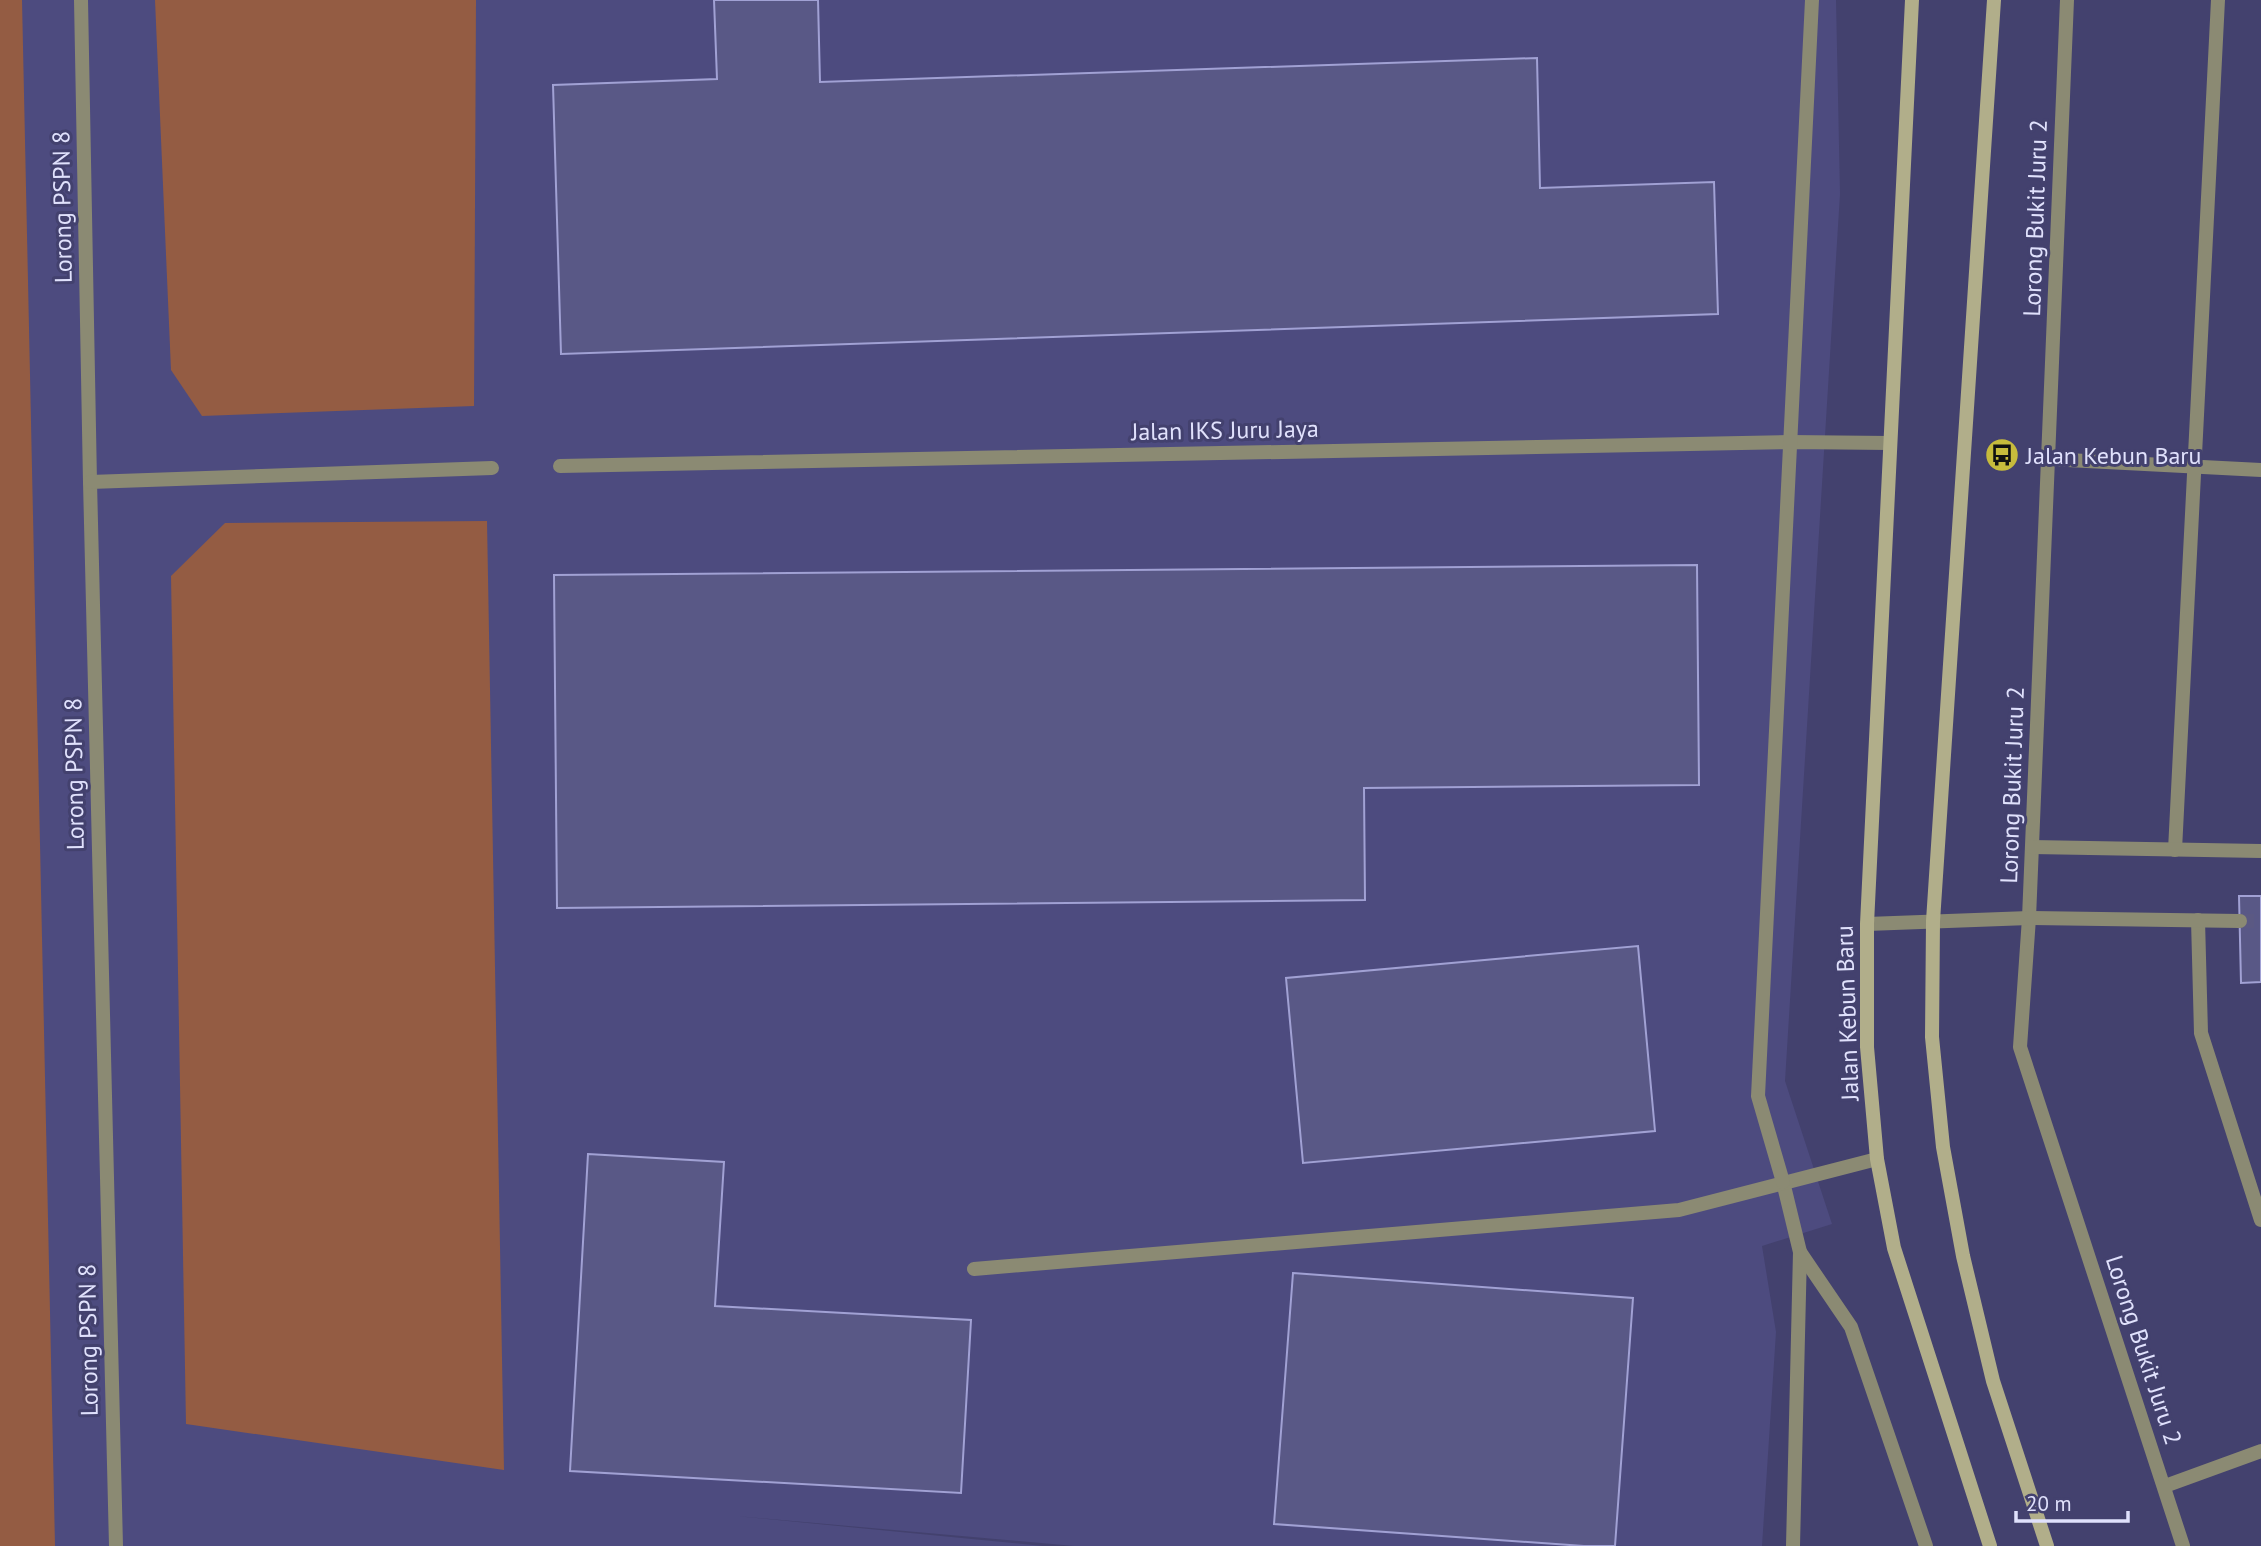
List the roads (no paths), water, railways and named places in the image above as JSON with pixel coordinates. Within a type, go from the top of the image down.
[{"type":"street","name":"Lorong PSPN 8","points":[[81,0],[116,1546]]},
{"type":"street","points":[[1793,1546],[1800,1252],[1758,1096],[1812,0]]},
{"type":"street","name":"Jalan Kebun Baru","points":[[1912,0],[1867,923],[1867,1047],[1877,1159],[1894,1248],[1990,1546]]},
{"type":"street","points":[[1994,0],[1933,921],[1932,1037],[1943,1147],[1963,1256],[1993,1381],[2047,1546]]},
{"type":"street","name":"Lorong Bukit Juru 2","points":[[2067,0],[2029,918],[2020,1047],[2183,1546]]},
{"type":"street","points":[[2175,849],[2218,0]]},
{"type":"street","name":"Jalan IKS Juru Jaya","points":[[560,466],[1789,442],[1891,443]]},
{"type":"street","points":[[2048,459],[2261,470]]},
{"type":"street","points":[[90,482],[492,468]]},
{"type":"street","points":[[2032,846],[2261,851]]},
{"type":"street","points":[[1867,923],[2029,918],[2240,921]]},
{"type":"street","points":[[2198,920],[2200,1033],[2261,1220]]},
{"type":"street","points":[[974,1269],[1679,1210],[1877,1159]]},
{"type":"street","points":[[1800,1252],[1851,1327],[1926,1546]]},
{"type":"street","points":[[2165,1486],[2261,1451]]},
{"type":"tunnel","points":[[2240,921],[2261,921]]},
{"type":"place","name":"Jalan Kebun Baru","points":[[2002,455]]}]
